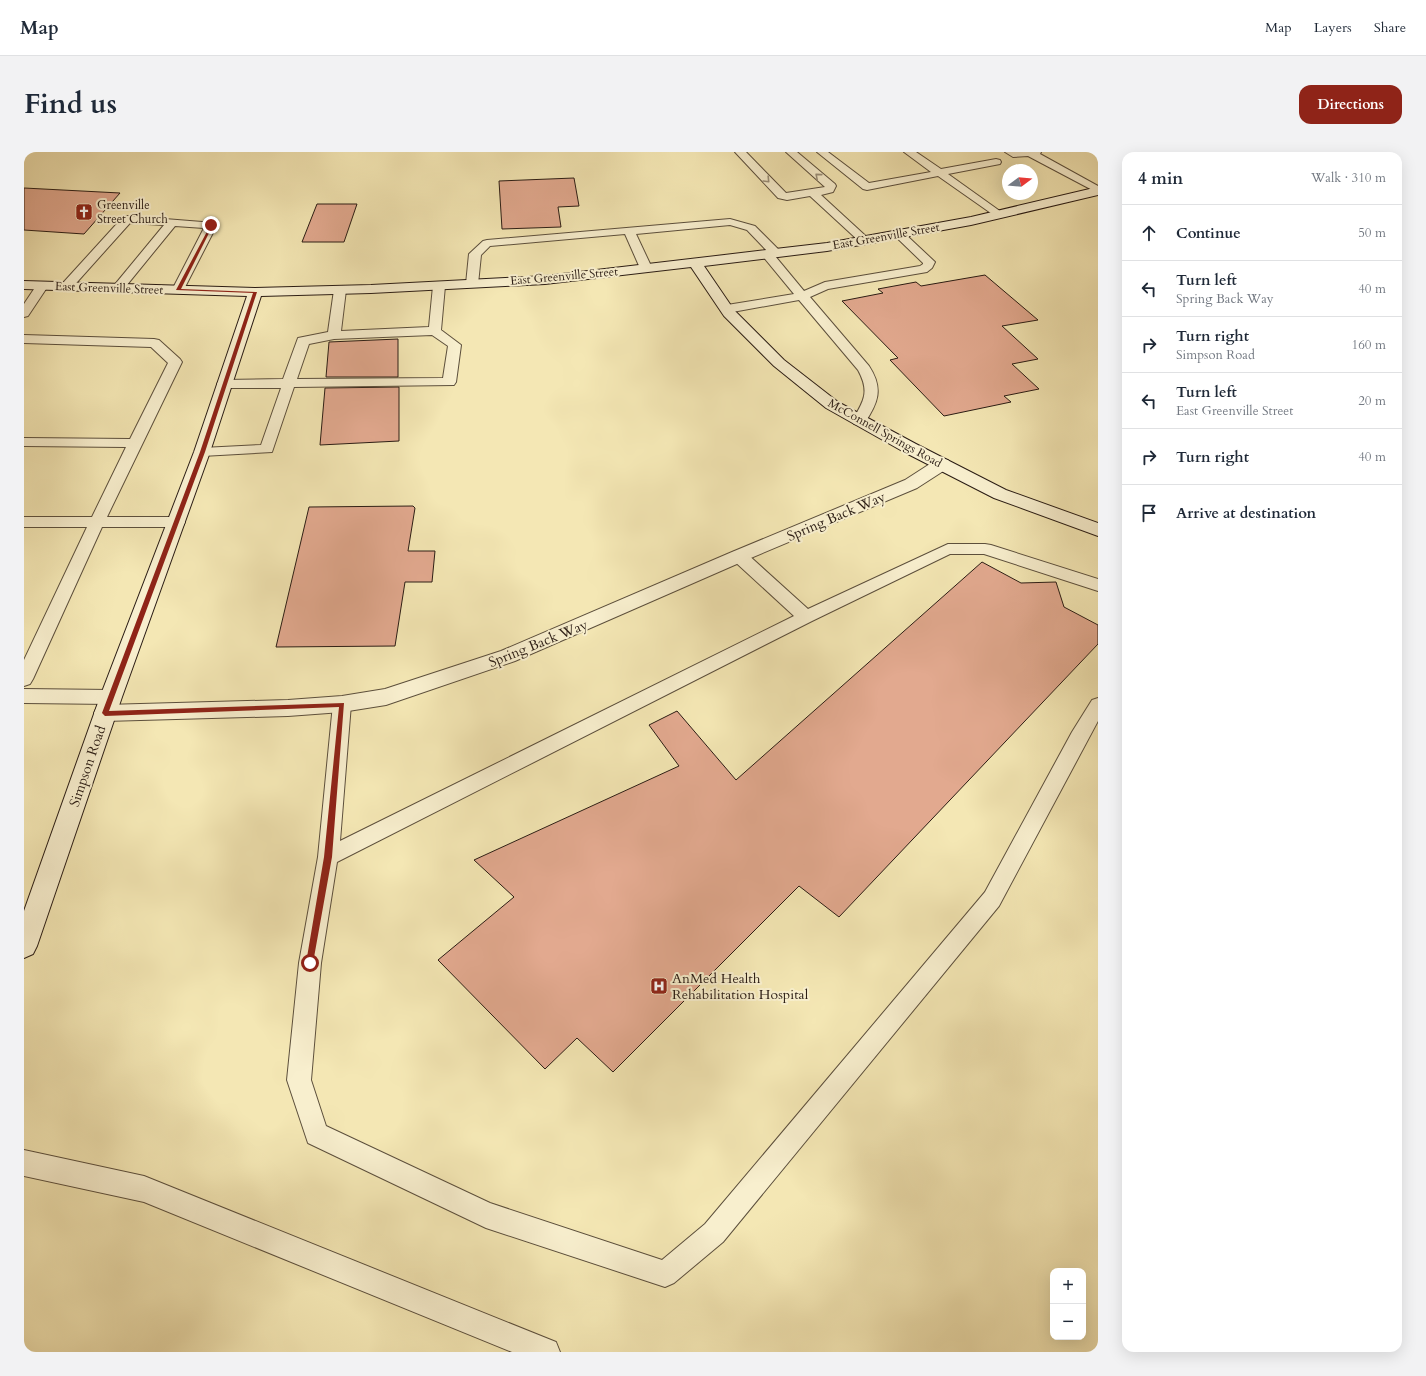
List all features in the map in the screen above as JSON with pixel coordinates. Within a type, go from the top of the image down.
[{"type":"street","name":"East Greenville Street","points":[[24,285],[255,292],[439,286],[545,280],[827,247],[1000,214],[1098,191]]},
{"type":"street","name":"McConnell Springs Road","points":[[695,263],[727,310],[779,363],[832,405],[1000,494],[1098,530]]},
{"type":"street","name":"Simpson Road","points":[[24,946],[108,705],[202,452],[255,292]]},
{"type":"street","name":"Spring Back Way","points":[[108,705],[280,708],[342,704],[386,697],[508,656],[738,556],[911,484],[942,464]]},
{"type":"lane","points":[[740,152],[782,196],[787,197],[829,190],[831,186],[791,152]]},
{"type":"lane","points":[[822,152],[867,187],[996,162]]},
{"type":"lane","points":[[909,152],[1000,214]]},
{"type":"lane","points":[[1010,152],[1013,154],[1033,153],[1098,191]]},
{"type":"lane","points":[[814,192],[864,240]]},
{"type":"lane","points":[[66,287],[127,219],[211,225],[178,290]]},
{"type":"lane","points":[[118,288],[172,222]]},
{"type":"lane","points":[[472,284],[475,254],[487,243],[730,222],[751,228],[802,296],[864,369],[872,382],[872,398],[860,421]]},
{"type":"lane","points":[[629,231],[646,268]]},
{"type":"lane","points":[[727,310],[802,296],[825,286],[928,266],[929,262],[899,234]]},
{"type":"lane","points":[[24,313],[42,286]]},
{"type":"lane","points":[[435,331],[439,286]]},
{"type":"lane","points":[[334,335],[340,290]]},
{"type":"lane","points":[[202,452],[267,449],[288,384],[303,341],[334,335],[435,331],[455,345],[449,382],[288,384],[224,384]]},
{"type":"lane","points":[[24,339],[154,343],[176,362],[97,522],[24,680]]},
{"type":"lane","points":[[24,442],[136,443]]},
{"type":"lane","points":[[24,522],[177,522]]},
{"type":"lane","points":[[328,857],[806,617],[948,549],[985,549],[1098,585]]},
{"type":"lane","points":[[738,556],[806,617]]},
{"type":"lane","points":[[24,696],[108,705]]},
{"type":"lane","points":[[342,704],[328,857],[310,963],[299,1080],[317,1134],[486,1215],[665,1274],[714,1233],[992,899],[1079,737],[1098,705]]},
{"type":"lane","points":[[24,1163],[144,1189],[534,1349]]},
{"type":"building","points":[[574,178],[579,206],[558,207],[561,227],[502,229],[499,181]]},
{"type":"building","points":[[24,188],[120,193],[84,234],[24,230]]},
{"type":"building","points":[[317,204],[357,204],[344,242],[302,242]]},
{"type":"building","points":[[985,275],[1038,320],[1002,326],[1038,359],[1012,364],[1039,389],[1004,396],[1011,402],[944,416],[890,360],[898,358],[842,301],[883,293],[878,289],[916,282],[921,286]]},
{"type":"building","points":[[398,339],[398,377],[326,377],[329,342]]},
{"type":"building","points":[[399,387],[399,441],[320,445],[325,388]]},
{"type":"building","points":[[413,506],[415,508],[408,551],[435,551],[432,582],[405,582],[395,646],[276,647],[309,507]]},
{"type":"building","points":[[982,562],[1021,583],[1056,582],[1064,607],[1098,625],[1098,644],[839,917],[799,886],[613,1072],[577,1038],[545,1069],[438,960],[514,897],[474,860],[679,766],[649,725],[677,711],[736,780]]},
{"type":"place","name":"Greenville Street Church","points":[[84,212]]},
{"type":"place","name":"AnMed Health Rehabilitation Hospital","points":[[659,986]]},
{"type":"route","points":[[211,225],[178,290],[204,292],[255,292],[202,452],[105,713],[288,708],[342,704],[328,857],[310,963]]}]
